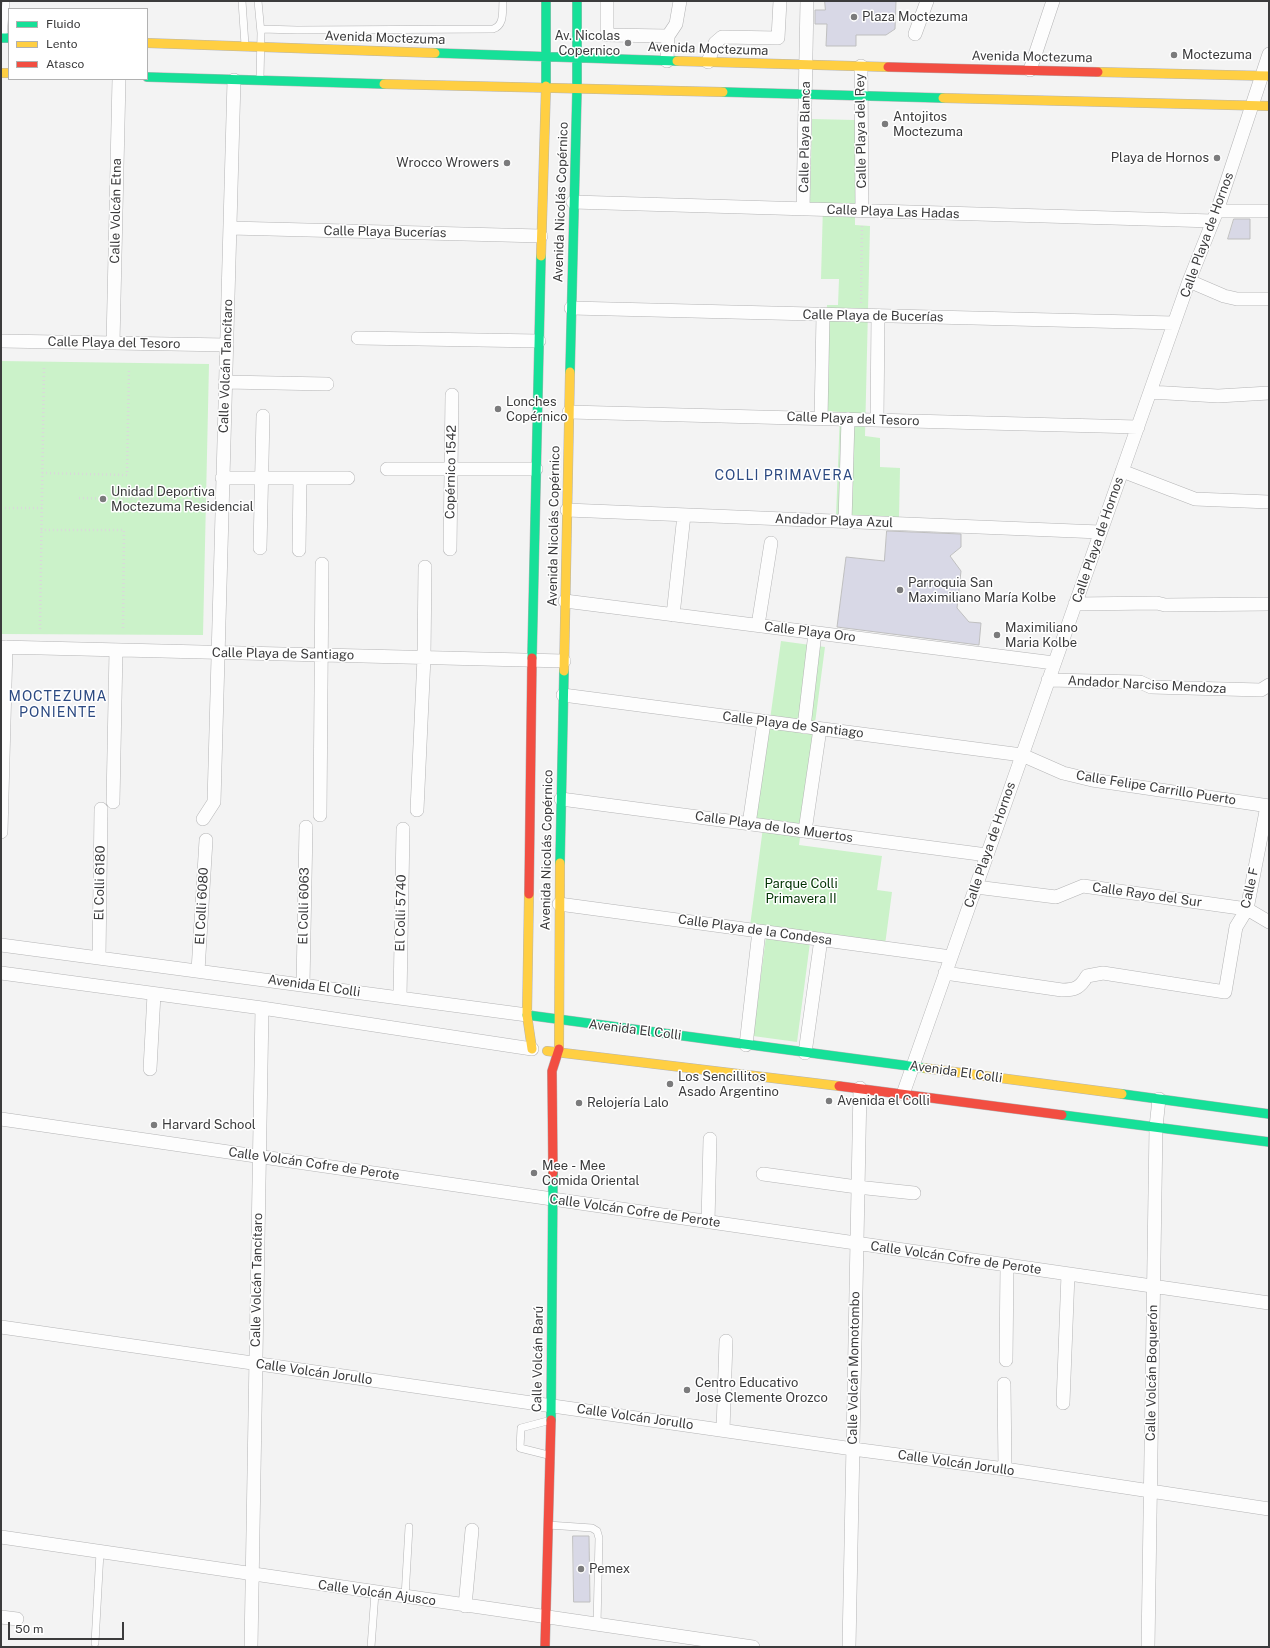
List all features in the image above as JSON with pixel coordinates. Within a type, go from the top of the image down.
[{"type":"street","name":"Avenida Nicolás Copérnico","points":[[534,1052],[527,1015],[532,660],[541,236],[546,89],[546,1]]},
{"type":"street","name":"Avenida Nicolás Copérnico","points":[[559,1052],[559,904],[573,202],[578,90],[576,58],[577,1]]},
{"type":"street","points":[[607,1],[607,35],[668,36]]},
{"type":"street","points":[[667,61],[668,36],[676,24],[680,1]]},
{"type":"street","points":[[708,62],[715,43],[722,37],[778,38],[780,1]]},
{"type":"street","name":"Calle Playa Blanca","points":[[803,209],[807,1]]},
{"type":"street","points":[[915,34],[927,1]]},
{"type":"street","points":[[1030,70],[1053,1]]},
{"type":"street","name":"Avenida Moctezuma","points":[[148,43],[667,61],[1265,76]]},
{"type":"street","name":"Calle Playa de Hornos","points":[[903,1094],[1174,323],[1215,216],[1253,106],[1265,76],[1269,54]]},
{"type":"street","name":"Calle Playa del Rey","points":[[861,66],[862,211]]},
{"type":"street","points":[[148,77],[578,90],[861,95],[1269,106]]},
{"type":"street","name":"Calle Volcán Etna","points":[[113,343],[118,80]]},
{"type":"street","name":"Calle Volcán Tancítaro","points":[[203,819],[214,802],[234,80]]},
{"type":"street","name":"Calle Playa Las Hadas","points":[[573,202],[862,211],[1215,216],[1269,211]]},
{"type":"street","name":"Calle Playa Bucerías","points":[[230,228],[541,236]]},
{"type":"street","points":[[1189,281],[1224,296],[1237,299],[1269,299]]},
{"type":"street","name":"Calle Playa de Bucerías","points":[[571,308],[1174,323]]},
{"type":"street","points":[[821,419],[823,315]]},
{"type":"street","points":[[877,420],[878,316]]},
{"type":"street","points":[[358,338],[539,341]]},
{"type":"street","name":"Calle Playa del Tesoro","points":[[1,341],[227,345]]},
{"type":"street","points":[[225,382],[327,384]]},
{"type":"street","points":[[1150,392],[1218,396],[1269,393]]},
{"type":"street","name":"Copérnico 1542","points":[[450,549],[452,395]]},
{"type":"street","name":"Calle Playa del Tesoro","points":[[569,412],[1138,427]]},
{"type":"street","points":[[260,548],[263,416]]},
{"type":"street","points":[[845,522],[848,419]]},
{"type":"street","points":[[387,469],[536,469]]},
{"type":"street","points":[[1122,470],[1195,499],[1269,502]]},
{"type":"street","points":[[222,478],[348,478]]},
{"type":"street","points":[[299,550],[300,478]]},
{"type":"street","name":"Andador Playa Azul","points":[[567,510],[1100,532]]},
{"type":"street","points":[[673,615],[684,515]]},
{"type":"street","points":[[758,626],[771,543]]},
{"type":"street","points":[[320,815],[322,564]]},
{"type":"street","points":[[417,810],[424,657],[425,567]]},
{"type":"street","name":"Calle Playa Oro","points":[[565,601],[1054,663]]},
{"type":"street","points":[[1075,604],[1157,602],[1165,605],[1269,604]]},
{"type":"street","points":[[804,727],[815,633]]},
{"type":"street","points":[[1,832],[3,647]]},
{"type":"street","name":"Calle Playa de Santiago","points":[[3,647],[564,661]]},
{"type":"street","points":[[113,802],[116,650]]},
{"type":"street","name":"Andador Narciso Mendoza","points":[[1048,680],[1140,682],[1151,688],[1261,690],[1269,685]]},
{"type":"street","name":"Calle Playa de Santiago","points":[[563,695],[1022,755]]},
{"type":"street","points":[[749,824],[764,722]]},
{"type":"street","points":[[805,831],[820,729]]},
{"type":"street","name":"Calle Felipe Carrillo Puerto","points":[[1022,755],[1063,773],[1092,780],[1268,806]]},
{"type":"street","name":"Calle Playa de los Muertos","points":[[561,799],[987,855]]},
{"type":"street","name":"Calle F","points":[[946,974],[1071,990],[1082,985],[1087,976],[1103,973],[1225,992],[1236,927],[1247,909],[1268,806]]},
{"type":"street","name":"El Colli 6180","points":[[99,958],[101,809]]},
{"type":"street","name":"El Colli 6063","points":[[303,985],[306,827]]},
{"type":"street","name":"El Colli 5740","points":[[400,998],[403,829]]},
{"type":"street","name":"El Colli 6080","points":[[198,971],[206,840]]},
{"type":"street","name":"Calle Rayo del Sur","points":[[976,887],[1056,897],[1083,886],[1247,909],[1269,922]]},
{"type":"street","name":"Calle Playa de la Condesa","points":[[559,904],[951,957]]},
{"type":"street","points":[[746,1045],[759,931]]},
{"type":"street","points":[[805,1053],[821,939]]},
{"type":"street","name":"Avenida El Colli","points":[[1,945],[1269,1114]]},
{"type":"street","points":[[1,973],[262,1008],[534,1052],[559,1052],[860,1088],[1269,1142]]},
{"type":"street","points":[[150,1069],[154,994]]},
{"type":"street","name":"Calle Volcán Tancítaro","points":[[251,1647],[262,1008]]},
{"type":"street","name":"Calle Volcán Barú","points":[[545,1647],[551,1420],[553,1199],[553,1101],[549,1069],[559,1052]]},
{"type":"street","name":"Calle Volcán Momotombo","points":[[849,1647],[860,1088]]},
{"type":"street","name":"Calle Volcán Boquerón","points":[[1148,1647],[1156,1127],[1159,1099]]},
{"type":"street","name":"Calle Volcán Cofre de Perote","points":[[1,1119],[1269,1303]]},
{"type":"street","points":[[708,1222],[710,1139]]},
{"type":"street","points":[[763,1174],[858,1187],[914,1192]]},
{"type":"street","points":[[1006,1360],[1007,1265]]},
{"type":"street","points":[[1063,1403],[1068,1274]]},
{"type":"street","name":"Calle Volcán Jorullo","points":[[1,1327],[853,1449],[1005,1469],[1269,1509]]},
{"type":"street","points":[[723,1430],[726,1341]]},
{"type":"street","points":[[1004,1384],[1005,1469]]},
{"type":"street","points":[[465,1606],[472,1530]]},
{"type":"street","name":"Calle Volcán Ajusco","points":[[1,1537],[375,1593],[753,1647]]},
{"type":"street","points":[[1,1617],[17,1619]]},
{"type":"lane","points":[[4,38],[6,1]]},
{"type":"lane","points":[[242,1],[245,46]]},
{"type":"lane","points":[[258,1],[261,29],[260,81]]},
{"type":"lane","points":[[261,29],[493,29],[498,27],[502,21],[503,1]]},
{"type":"lane","points":[[550,1456],[520,1448],[521,1428],[551,1420]]},
{"type":"lane","points":[[548,1526],[592,1528],[597,1531],[599,1538],[597,1625]]},
{"type":"lane","points":[[405,1597],[409,1527]]},
{"type":"lane","points":[[95,1644],[100,1552]]},
{"type":"lane","points":[[371,1647],[375,1593]]},
{"type":"path","points":[[861,315],[862,211]]},
{"type":"path","points":[[40,629],[44,365]]},
{"type":"path","points":[[42,473],[127,475],[129,369]]},
{"type":"path","points":[[79,498],[222,501]]},
{"type":"path","points":[[1,508],[42,508]]},
{"type":"path","points":[[41,530],[124,530],[123,629]]},
{"type":"green space","points":[[812,119],[855,120],[855,225],[870,226],[865,436],[880,438],[880,467],[900,468],[899,518],[836,517],[840,412],[824,411],[827,305],[838,305],[839,279],[821,279],[823,205],[810,205]]},
{"type":"green space","name":"Unidad Deportiva Moctezuma Residencial","points":[[1,361],[209,364],[203,635],[1,634]]},
{"type":"green space","name":"Parque Colli Primavera II","points":[[781,641],[825,647],[799,845],[882,856],[877,890],[892,892],[885,945],[811,935],[797,1042],[753,1036],[767,929],[750,926],[764,820],[756,819]]},
{"type":"building","name":"Plaza Moctezuma","points":[[825,1],[896,1],[895,29],[886,35],[856,35],[856,46],[826,46],[827,24],[815,24],[815,10],[825,10]]},
{"type":"building","points":[[1234,219],[1250,219],[1250,239],[1228,239]]},
{"type":"building","name":"Parroquia San Maximiliano María Kolbe","points":[[887,531],[961,534],[961,547],[950,556],[961,571],[957,608],[969,622],[981,623],[979,645],[837,627],[846,557],[884,561]]},
{"type":"building","name":"Pemex","points":[[573,1536],[589,1536],[590,1602],[574,1602]]},
{"type":"traffic: fast","points":[[546,1],[546,86]]},
{"type":"traffic: fast","points":[[570,372],[577,90],[577,1]]},
{"type":"traffic: fast","points":[[1,38],[8,38]]},
{"type":"traffic: fast","points":[[435,53],[677,61]]},
{"type":"traffic: fast","points":[[148,77],[384,84]]},
{"type":"traffic: fast","points":[[723,92],[943,98]]},
{"type":"traffic: fast","points":[[532,658],[541,256]]},
{"type":"traffic: fast","points":[[560,863],[564,671]]},
{"type":"traffic: fast","points":[[527,1015],[924,1068]]},
{"type":"traffic: fast","points":[[1122,1094],[1269,1114]]},
{"type":"traffic: fast","points":[[1062,1115],[1269,1142]]},
{"type":"traffic: fast","points":[[551,1420],[553,1173]]},
{"type":"traffic: slow","points":[[148,43],[435,53]]},
{"type":"traffic: slow","points":[[677,61],[888,67]]},
{"type":"traffic: slow","points":[[1098,72],[1269,76]]},
{"type":"traffic: slow","points":[[1,73],[8,73]]},
{"type":"traffic: slow","points":[[384,84],[723,92]]},
{"type":"traffic: slow","points":[[541,256],[546,86]]},
{"type":"traffic: slow","points":[[943,98],[1269,106]]},
{"type":"traffic: slow","points":[[564,671],[570,372]]},
{"type":"traffic: slow","points":[[559,1049],[560,863]]},
{"type":"traffic: slow","points":[[529,894],[527,1015],[532,1049]]},
{"type":"traffic: slow","points":[[547,1051],[839,1086]]},
{"type":"traffic: slow","points":[[924,1068],[1122,1094]]},
{"type":"traffic: jam","points":[[888,67],[1098,72]]},
{"type":"traffic: jam","points":[[529,894],[532,658]]},
{"type":"traffic: jam","points":[[553,1173],[552,1071],[559,1049]]},
{"type":"traffic: jam","points":[[839,1086],[1062,1115]]},
{"type":"traffic: jam","points":[[545,1647],[551,1420]]},
{"type":"place","name":"Plaza Moctezuma","points":[[854,17]]},
{"type":"place","name":"Av. Nicolas Copernico","points":[[628,43]]},
{"type":"place","name":"Moctezuma","points":[[1174,55]]},
{"type":"place","name":"Antojitos Moctezuma","points":[[885,124]]},
{"type":"place","name":"Playa de Hornos","points":[[1217,158]]},
{"type":"place","name":"Wrocco Wrowers","points":[[507,163]]},
{"type":"place","name":"Lonches Copérnico","points":[[498,409]]},
{"type":"place","name":"Unidad Deportiva Moctezuma Residencial","points":[[103,499]]},
{"type":"place","name":"Parroquia San Maximiliano María Kolbe","points":[[900,590]]},
{"type":"place","name":"Maximiliano Maria Kolbe","points":[[997,635]]},
{"type":"place","name":"Los Sencillitos Asado Argentino","points":[[670,1084]]},
{"type":"place","name":"Avenida el Colli","points":[[829,1101]]},
{"type":"place","name":"Relojería Lalo","points":[[579,1103]]},
{"type":"place","name":"Harvard School","points":[[154,1125]]},
{"type":"place","name":"Mee - Mee Comida Oriental","points":[[534,1173]]},
{"type":"place","name":"Centro Educativo Jose Clemente Orozco","points":[[687,1390]]},
{"type":"place","name":"Pemex","points":[[581,1569]]},
{"type":"district","name":"COLLI PRIMAVERA","points":[[784,476]]},
{"type":"district","name":"MOCTEZUMA PONIENTE","points":[[58,706]]}]
